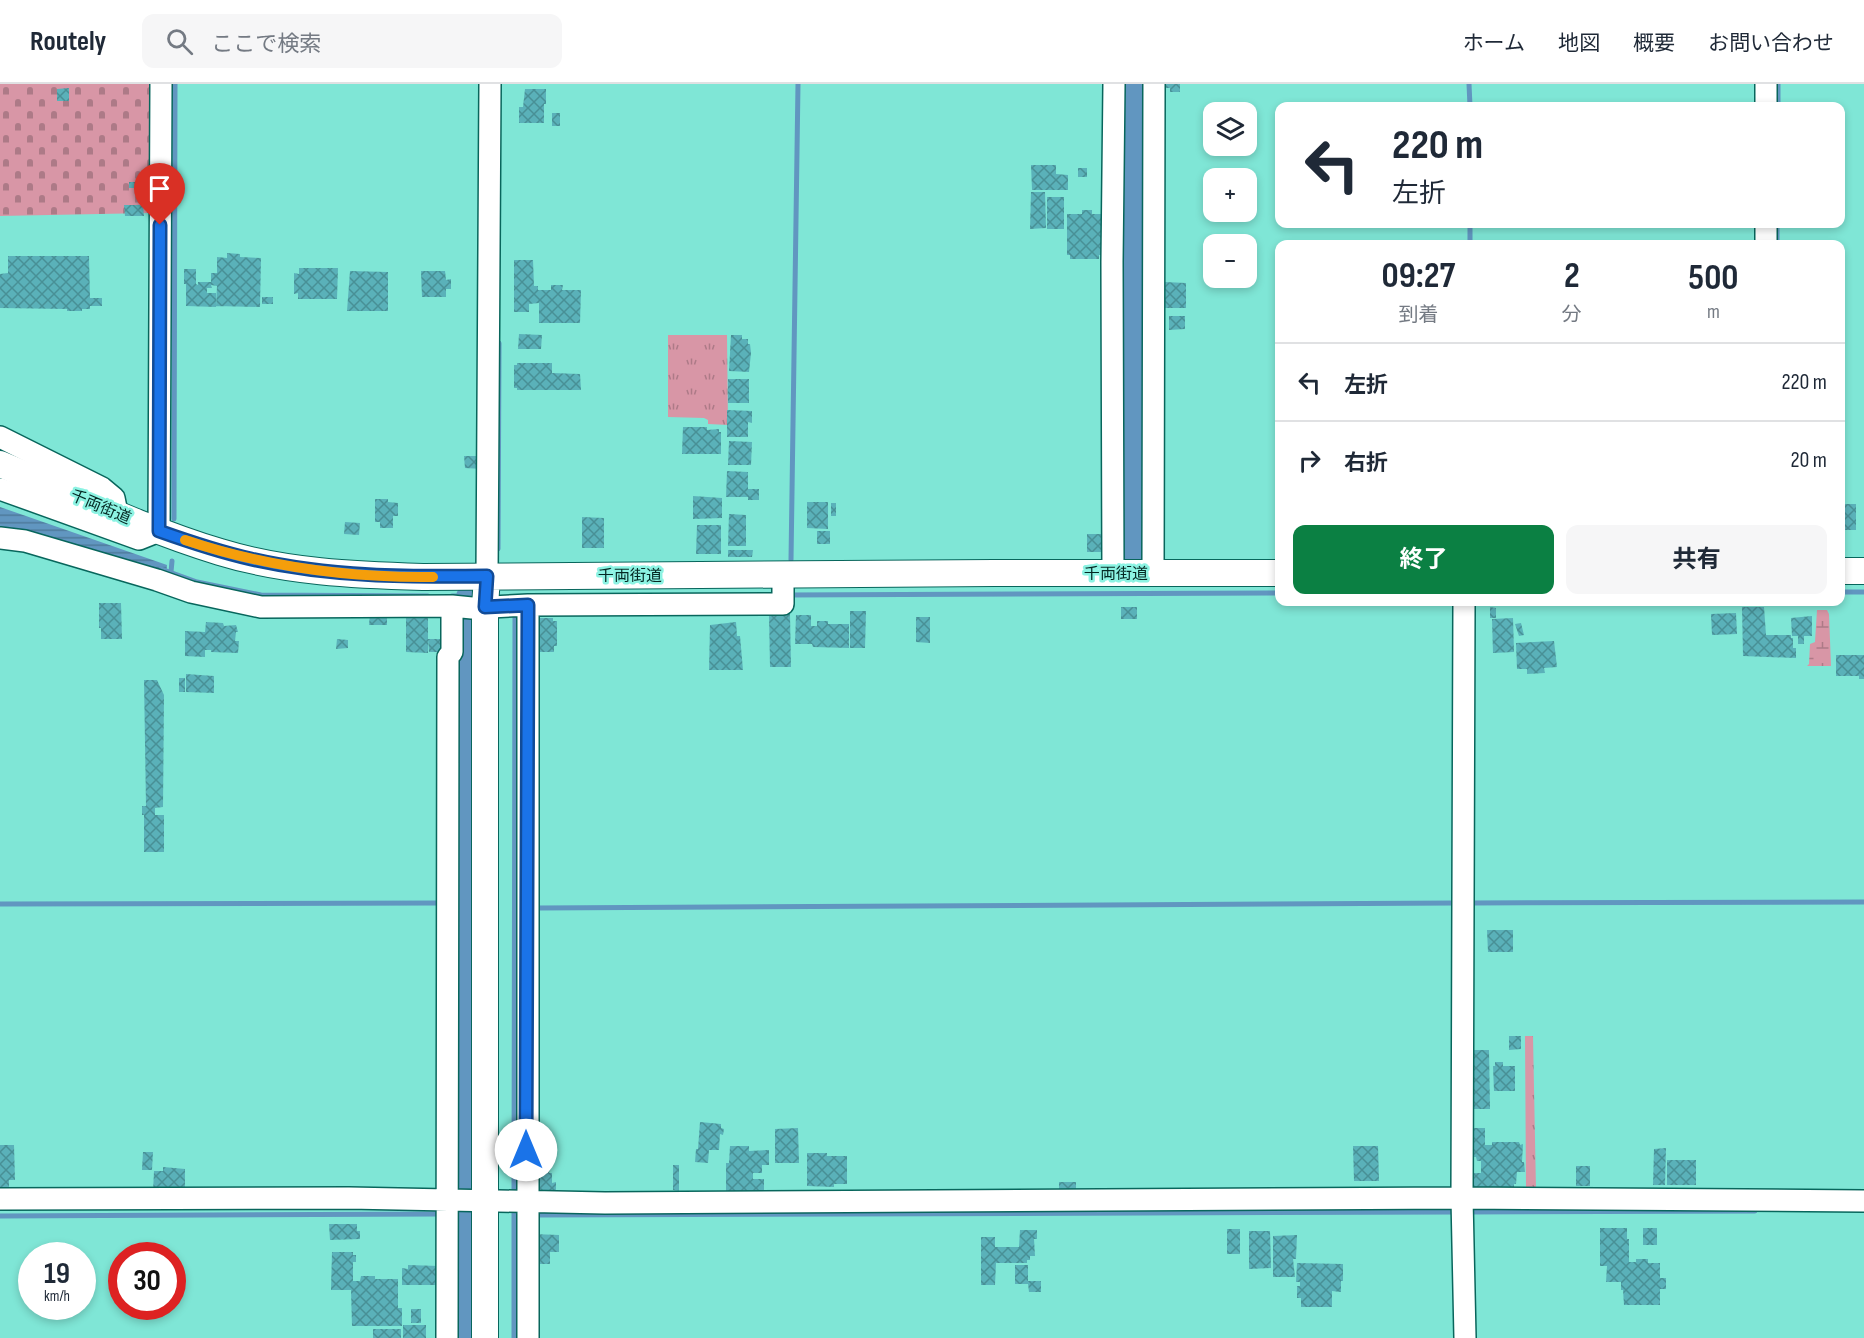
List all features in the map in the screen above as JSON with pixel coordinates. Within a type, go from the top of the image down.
[{"type":"street","points":[[0,489],[139,539],[159,531],[161,84]]},
{"type":"street","points":[[490,84],[487,576],[467,607],[452,652],[448,657],[497,1204],[528,1338]]},
{"type":"street","points":[[1113,574],[1114,84]]},
{"type":"street","points":[[1153,573],[1154,84]]},
{"type":"street","points":[[1766,84],[1766,102]]},
{"type":"street","points":[[0,437],[102,489],[114,498],[117,513]]},
{"type":"street","name":"千両街道","points":[[0,464],[159,531],[221,552],[283,566],[363,575],[487,576],[783,588],[1113,574],[1275,573]]},
{"type":"street","points":[[0,538],[25,542],[191,592],[261,607],[783,604],[783,588]]},
{"type":"street","points":[[1845,572],[1864,571]]},
{"type":"street","points":[[485,1338],[497,1204],[528,605]]},
{"type":"street","points":[[1464,606],[1462,1208],[1466,1338]]},
{"type":"street","points":[[447,1338],[497,1204],[467,607]]},
{"type":"street","points":[[0,1199],[349,1198],[497,1204],[1462,1208],[1864,1201]]},
{"type":"green space","points":[[0,84],[152,84],[150,213],[0,216]]},
{"type":"green space","points":[[668,335],[727,335],[728,425],[708,424],[708,420],[704,418],[668,417]]},
{"type":"green space","points":[[1817,610],[1827,610],[1829,614],[1831,666],[1807,666],[1810,644],[1815,642]]},
{"type":"green space","points":[[1525,1036],[1533,1036],[1536,1190],[1526,1190]]},
{"type":"water","points":[[0,507],[167,565],[166,575],[0,529]]},
{"type":"building","points":[[1160,84],[1180,84],[1180,92],[1170,92],[1170,88],[1160,88]]},
{"type":"building","points":[[69,88],[69,101],[57,101],[57,89]]},
{"type":"building","points":[[525,89],[546,89],[544,123],[519,123],[519,107],[523,107]]},
{"type":"building","points":[[552,113],[560,113],[560,126],[552,126]]},
{"type":"building","points":[[1031,165],[1056,165],[1056,174],[1068,175],[1068,190],[1032,190]]},
{"type":"building","points":[[1078,168],[1087,168],[1087,177],[1078,177]]},
{"type":"building","points":[[129,182],[143,182],[143,188],[129,188]]},
{"type":"building","points":[[1031,192],[1045,192],[1046,228],[1030,229]]},
{"type":"building","points":[[1047,197],[1064,197],[1064,229],[1047,229]]},
{"type":"building","points":[[124,205],[143,205],[144,216],[125,216]]},
{"type":"building","points":[[1082,210],[1092,210],[1092,214],[1103,214],[1106,244],[1101,244],[1099,259],[1070,259],[1070,255],[1067,255],[1067,214],[1082,214]]},
{"type":"building","points":[[227,253],[240,254],[240,257],[261,258],[260,307],[186,306],[184,269],[196,269],[196,284],[198,285],[198,282],[211,282],[211,273],[217,273],[217,257],[227,258]],"holes":[[[211,285],[217,286],[216,306],[216,293],[207,293],[207,288],[212,288]]]},
{"type":"building","points":[[8,256],[89,256],[90,298],[102,298],[102,306],[90,306],[90,309],[82,309],[82,311],[0,308],[0,274],[8,273]]},
{"type":"building","points":[[514,260],[533,260],[534,286],[538,286],[538,290],[551,290],[551,285],[563,285],[562,290],[581,290],[580,323],[539,323],[539,303],[529,304],[529,312],[514,312]]},
{"type":"building","points":[[299,268],[338,268],[337,299],[298,299],[298,293],[294,294],[294,273],[299,274]]},
{"type":"building","points":[[350,271],[388,272],[388,311],[347,311]]},
{"type":"building","points":[[421,271],[445,271],[446,280],[451,279],[451,289],[446,289],[446,297],[422,297]]},
{"type":"building","points":[[1165,282],[1186,283],[1186,308],[1165,308]]},
{"type":"building","points":[[262,297],[273,297],[273,304],[262,304]]},
{"type":"building","points":[[1169,316],[1185,316],[1185,329],[1169,330]]},
{"type":"building","points":[[519,334],[542,335],[541,349],[518,349]]},
{"type":"building","points":[[731,335],[742,335],[742,339],[748,339],[751,353],[749,372],[729,371]]},
{"type":"building","points":[[517,363],[552,363],[552,373],[580,374],[581,390],[517,390],[514,388],[514,365]]},
{"type":"building","points":[[728,379],[749,379],[749,403],[728,403]]},
{"type":"building","points":[[727,410],[752,411],[752,423],[748,422],[748,437],[727,437]]},
{"type":"building","points":[[683,427],[719,429],[721,454],[682,454]]},
{"type":"building","points":[[729,441],[752,442],[751,465],[728,465]]},
{"type":"building","points":[[464,456],[484,456],[483,469],[465,468]]},
{"type":"building","points":[[727,471],[748,472],[748,489],[759,489],[759,500],[748,500],[748,497],[726,497]]},
{"type":"building","points":[[693,496],[722,498],[722,518],[693,519]]},
{"type":"building","points":[[375,499],[388,499],[388,502],[398,503],[398,516],[393,516],[393,528],[380,528],[380,522],[375,522]]},
{"type":"building","points":[[807,502],[828,502],[828,529],[807,528]]},
{"type":"building","points":[[831,503],[836,503],[836,516],[831,516]]},
{"type":"building","points":[[1845,504],[1856,504],[1856,530],[1845,530]]},
{"type":"building","points":[[729,514],[746,515],[746,546],[728,546]]},
{"type":"building","points":[[582,517],[604,518],[604,548],[582,548]]},
{"type":"building","points":[[345,522],[360,523],[359,535],[344,534]]},
{"type":"building","points":[[697,525],[721,525],[721,554],[696,554]]},
{"type":"building","points":[[817,531],[830,531],[830,544],[817,544]]},
{"type":"building","points":[[1087,534],[1104,534],[1104,552],[1087,552]]},
{"type":"building","points":[[728,550],[753,550],[752,557],[728,557]]},
{"type":"building","points":[[99,603],[121,603],[122,639],[101,639]]},
{"type":"building","points":[[1121,607],[1137,607],[1137,619],[1121,619]]},
{"type":"building","points":[[1490,607],[1496,608],[1496,618],[1490,618]]},
{"type":"building","points":[[1742,607],[1764,607],[1766,635],[1791,635],[1793,648],[1796,648],[1796,658],[1743,656]]},
{"type":"building","points":[[850,611],[866,611],[865,648],[850,648]]},
{"type":"building","points":[[370,613],[387,614],[387,625],[369,625]]},
{"type":"building","points":[[1736,613],[1737,634],[1712,635],[1711,614]]},
{"type":"building","points":[[790,614],[791,667],[770,667],[769,615]]},
{"type":"building","points":[[406,615],[428,615],[428,653],[406,652]]},
{"type":"building","points":[[796,615],[811,615],[811,626],[817,626],[817,621],[828,621],[828,624],[849,624],[849,648],[795,644]]},
{"type":"building","points":[[1812,616],[1812,636],[1804,636],[1804,644],[1798,644],[1798,636],[1792,636],[1791,618]]},
{"type":"building","points":[[916,617],[930,617],[930,643],[916,642]]},
{"type":"building","points":[[533,618],[553,618],[553,621],[557,621],[557,646],[554,646],[554,652],[533,652]]},
{"type":"building","points":[[1513,618],[1514,652],[1493,653],[1492,619]]},
{"type":"building","points":[[206,622],[223,623],[224,626],[236,625],[238,632],[236,632],[235,641],[239,641],[238,653],[205,650],[205,657],[185,656],[185,631],[205,632]]},
{"type":"building","points":[[736,622],[737,636],[740,636],[743,670],[709,670],[710,625]]},
{"type":"building","points":[[1521,623],[1524,635],[1519,636],[1515,624]]},
{"type":"building","points":[[337,639],[348,640],[348,648],[336,649]]},
{"type":"building","points":[[428,639],[444,639],[444,652],[429,652]]},
{"type":"building","points":[[1554,641],[1557,667],[1544,668],[1545,673],[1527,674],[1527,669],[1517,669],[1516,643]]},
{"type":"building","points":[[1836,655],[1864,655],[1864,679],[1859,679],[1859,676],[1836,676]]},
{"type":"building","points":[[186,674],[214,676],[214,693],[186,692]]},
{"type":"building","points":[[179,678],[185,678],[185,692],[179,692]]},
{"type":"building","points":[[144,680],[157,680],[164,695],[163,807],[155,808],[155,815],[164,815],[164,852],[144,852],[142,806],[146,806]]},
{"type":"building","points":[[1487,930],[1513,930],[1513,952],[1488,952]]},
{"type":"building","points":[[1509,1036],[1521,1036],[1521,1049],[1509,1050]]},
{"type":"building","points":[[1473,1050],[1489,1050],[1490,1109],[1473,1109]]},
{"type":"building","points":[[1495,1062],[1503,1062],[1503,1066],[1515,1066],[1515,1091],[1494,1091],[1493,1066]]},
{"type":"building","points":[[700,1122],[721,1124],[721,1128],[724,1129],[723,1135],[720,1134],[719,1150],[709,1150],[708,1163],[695,1162]]},
{"type":"building","points":[[798,1128],[799,1163],[775,1163],[775,1129]]},
{"type":"building","points":[[1471,1128],[1485,1128],[1485,1145],[1492,1145],[1492,1142],[1523,1144],[1522,1162],[1524,1162],[1525,1172],[1517,1172],[1514,1187],[1472,1190],[1472,1173],[1481,1173],[1481,1161],[1477,1161],[1476,1157],[1471,1157]]},
{"type":"building","points":[[0,1145],[14,1145],[15,1180],[9,1180],[9,1192],[0,1192]]},
{"type":"building","points":[[730,1146],[749,1146],[749,1151],[769,1150],[769,1165],[762,1165],[762,1173],[753,1173],[753,1179],[764,1179],[764,1193],[726,1193],[726,1163],[729,1163]]},
{"type":"building","points":[[1353,1146],[1378,1146],[1379,1181],[1354,1181]]},
{"type":"building","points":[[1666,1148],[1665,1185],[1653,1185],[1654,1149]]},
{"type":"building","points":[[143,1152],[153,1152],[152,1170],[142,1170]]},
{"type":"building","points":[[807,1153],[847,1156],[847,1184],[834,1184],[834,1187],[807,1186]]},
{"type":"building","points":[[1667,1160],[1696,1160],[1696,1185],[1667,1185]]},
{"type":"building","points":[[673,1165],[679,1165],[679,1191],[673,1190]]},
{"type":"building","points":[[1576,1166],[1590,1166],[1590,1186],[1576,1186]]},
{"type":"building","points":[[163,1167],[185,1169],[185,1192],[153,1192],[154,1171],[163,1171]]},
{"type":"building","points":[[536,1168],[550,1168],[552,1183],[556,1182],[556,1191],[536,1192]]},
{"type":"building","points":[[1059,1182],[1076,1182],[1076,1190],[1059,1190]]},
{"type":"building","points":[[329,1224],[357,1224],[360,1239],[330,1240]]},
{"type":"building","points":[[1600,1228],[1627,1228],[1629,1262],[1636,1262],[1636,1259],[1648,1259],[1648,1263],[1660,1263],[1660,1278],[1666,1278],[1666,1289],[1660,1289],[1660,1305],[1624,1305],[1621,1282],[1606,1282],[1607,1266],[1600,1266]]},
{"type":"building","points":[[1643,1228],[1657,1228],[1657,1245],[1643,1245]]},
{"type":"building","points":[[1227,1229],[1240,1229],[1240,1254],[1227,1254]]},
{"type":"building","points":[[1020,1230],[1037,1230],[1037,1239],[1034,1239],[1035,1256],[1030,1256],[1027,1263],[996,1263],[995,1285],[981,1285],[981,1237],[995,1237],[995,1247],[1019,1247]]},
{"type":"building","points":[[1249,1231],[1270,1231],[1271,1268],[1249,1269]]},
{"type":"building","points":[[533,1234],[559,1235],[559,1252],[550,1252],[550,1264],[533,1264]]},
{"type":"building","points":[[1297,1235],[1296,1259],[1293,1259],[1295,1277],[1273,1277],[1273,1236]]},
{"type":"building","points":[[332,1252],[353,1252],[353,1255],[356,1255],[356,1262],[353,1262],[353,1281],[360,1281],[361,1276],[375,1276],[375,1279],[398,1279],[398,1308],[402,1308],[402,1326],[352,1326],[351,1290],[331,1290]]},
{"type":"building","points":[[1297,1263],[1343,1264],[1341,1292],[1332,1291],[1332,1307],[1301,1307],[1301,1298],[1297,1298],[1297,1286],[1300,1286],[1300,1282],[1296,1282]]},
{"type":"building","points":[[408,1265],[439,1266],[438,1285],[402,1285],[402,1268],[408,1269]]},
{"type":"building","points":[[1015,1265],[1028,1265],[1028,1281],[1041,1281],[1041,1292],[1029,1292],[1028,1284],[1015,1284]]},
{"type":"building","points":[[411,1309],[421,1309],[421,1323],[411,1323]]},
{"type":"building","points":[[403,1325],[426,1325],[426,1338],[403,1338]]},
{"type":"building","points":[[373,1329],[401,1329],[401,1338],[373,1338]]},
{"type":"waterway","points":[[174,519],[175,84]]},
{"type":"waterway","points":[[791,560],[798,84]]},
{"type":"waterway","points":[[1135,84],[1135,557]]},
{"type":"waterway","points":[[1469,84],[1470,102]]},
{"type":"waterway","points":[[1778,84],[1778,102]]},
{"type":"waterway","points":[[1470,228],[1470,240]]},
{"type":"waterway","points":[[1777,228],[1777,240]]},
{"type":"waterway","points":[[498,549],[499,343]]},
{"type":"waterway","points":[[171,572],[172,561]]},
{"type":"waterway","points":[[161,569],[197,582],[261,595],[428,596]]},
{"type":"waterway","points":[[1845,592],[1864,592]]},
{"type":"waterway","points":[[786,595],[1275,593]]},
{"type":"waterway","points":[[452,596],[465,596]]},
{"type":"waterway","points":[[465,596],[463,903],[465,1338]]},
{"type":"waterway","points":[[514,1195],[515,616]]},
{"type":"waterway","points":[[1472,903],[1864,902]]},
{"type":"waterway","points":[[0,904],[440,903]]},
{"type":"waterway","points":[[457,903],[463,903]]},
{"type":"waterway","points":[[538,908],[1456,903]]},
{"type":"waterway","points":[[514,1205],[514,1338]]},
{"type":"waterway","points":[[1467,1212],[1755,1211]]},
{"type":"waterway","points":[[534,1215],[1458,1212]]},
{"type":"waterway","points":[[0,1216],[440,1214]]},
{"type":"waterway","points":[[456,1214],[465,1214]]},
{"type":"slow traffic","points":[[185,540],[221,552],[283,566],[363,575],[433,577]]},
{"type":"route","points":[[160,225],[159,531],[221,552],[283,566],[363,575],[487,576],[485,607],[528,605],[526,1150]]}]
